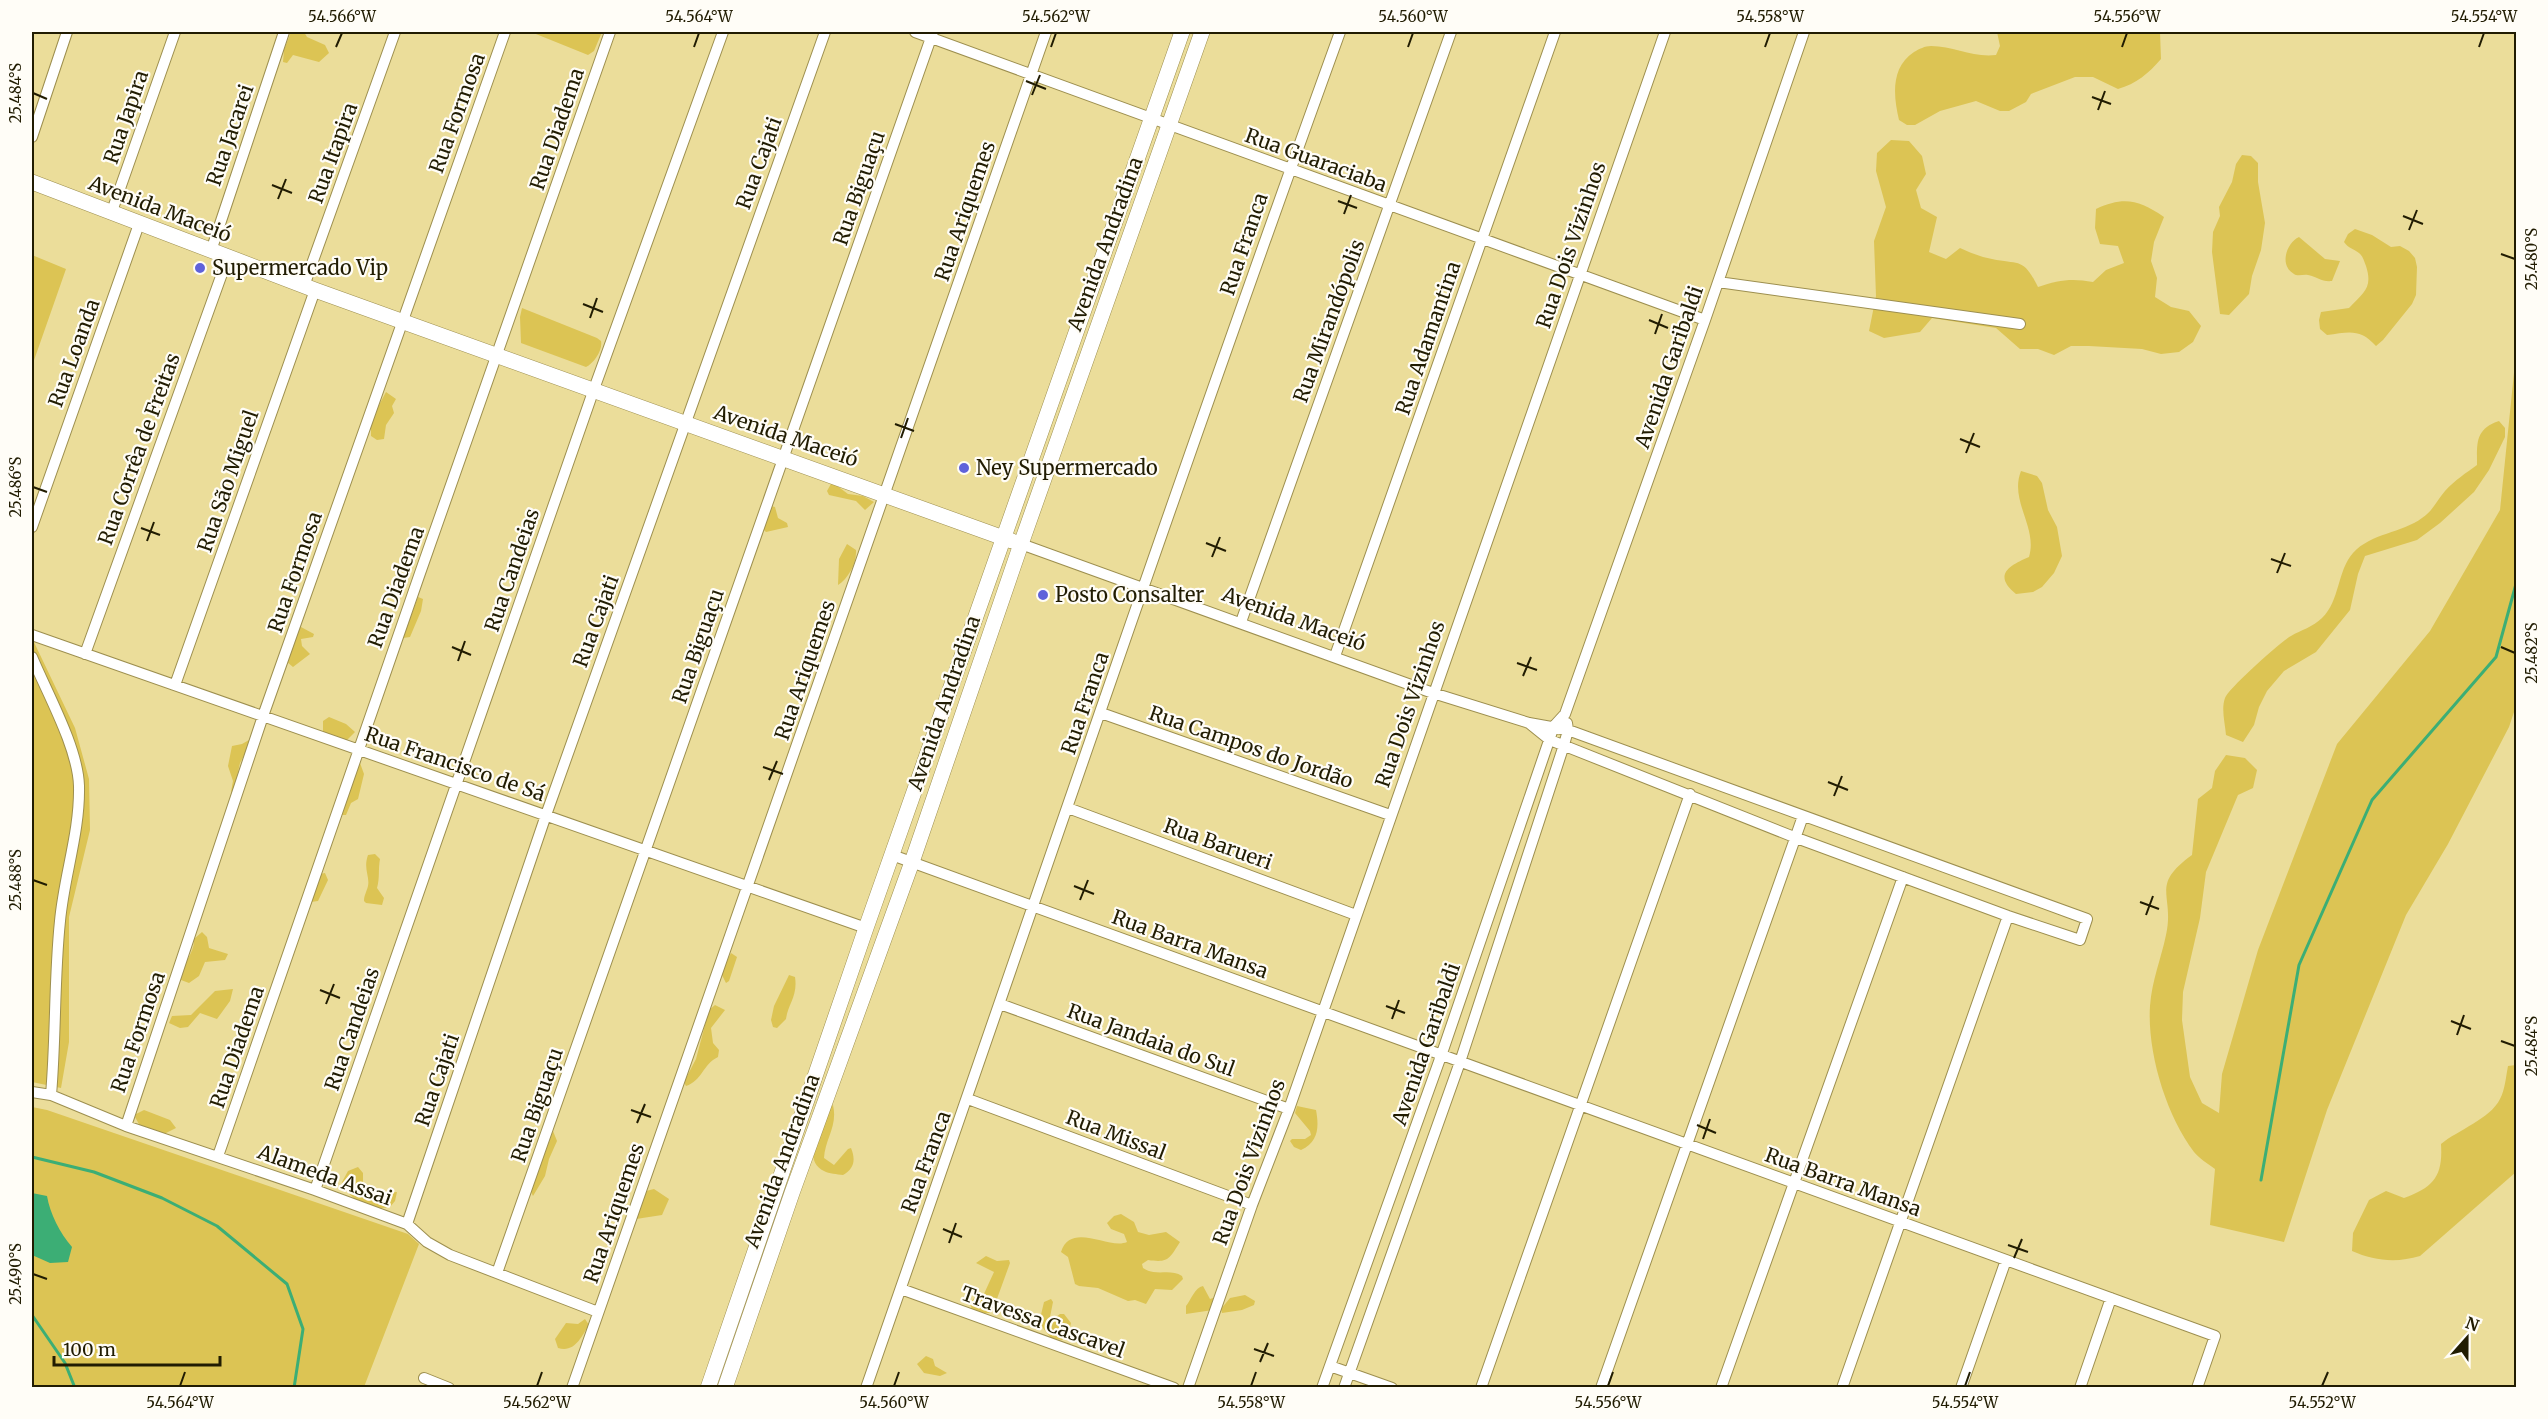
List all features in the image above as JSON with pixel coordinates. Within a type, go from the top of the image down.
[{"type":"main road","name":"Avenida Andradina","points":[[725,1388],[866,928],[1182,32]]},
{"type":"main road","name":"Avenida Andradina","points":[[708,1388],[912,862],[1021,544],[1202,32]]},
{"type":"main road","name":"Avenida Maceió","points":[[32,182],[309,288],[783,456],[1021,544]]},
{"type":"street","points":[[32,136],[68,32]]},
{"type":"street","name":"Rua Japira","points":[[111,214],[175,32]]},
{"type":"street","name":"Rua Jacarei","points":[[211,251],[284,32]]},
{"type":"street","name":"Rua Itapira","points":[[309,288],[395,32]]},
{"type":"street","name":"Rua Formosa","points":[[126,1126],[263,716],[505,32]]},
{"type":"street","name":"Rua Diadema","points":[[218,1156],[357,750],[610,32]]},
{"type":"street","name":"Rua Candeias","points":[[315,1190],[594,389],[723,32]]},
{"type":"street","name":"Rua Cajati","points":[[407,1224],[546,815],[825,32]]},
{"type":"street","name":"Rua Guaraciaba","points":[[915,32],[932,34],[1169,126],[1706,320]]},
{"type":"street","name":"Rua Ariquemes","points":[[572,1388],[1046,32]]},
{"type":"street","name":"Rua Franca","points":[[866,1388],[968,1099],[1143,586],[1340,32]]},
{"type":"street","name":"Rua Mirandópolis","points":[[1241,622],[1451,32]]},
{"type":"street","name":"Rua Adamantina","points":[[1335,656],[1556,32]]},
{"type":"street","name":"Rua Dois Vizinhos","points":[[1188,1388],[1252,1205],[1289,1109],[1432,693],[1665,32]]},
{"type":"street","name":"Avenida Garibaldi","points":[[1323,1388],[1441,1056],[1554,726],[1565,714],[1706,320],[1804,32]]},
{"type":"street","name":"Rua Biguaçu","points":[[497,1273],[932,34]]},
{"type":"street","name":"Rua Loanda","points":[[32,527],[139,224]]},
{"type":"street","name":"Rua Corrêa de Freitas","points":[[85,654],[228,257]]},
{"type":"street","points":[[1718,282],[2020,324]]},
{"type":"street","name":"Rua São Miguel","points":[[175,685],[309,288]]},
{"type":"street","name":"Avenida Maceió","points":[[1021,544],[1143,586],[1432,693],[1529,723],[1569,730],[2087,919],[2080,940],[2008,916],[1794,837],[1550,740],[1529,723]]},
{"type":"street","name":"Rua Francisco de Sá","points":[[32,635],[866,928]]},
{"type":"street","points":[[32,657],[68,737],[79,784],[75,835],[60,920],[56,1039],[51,1095]]},
{"type":"street","name":"Rua Campos do Jordão","points":[[1101,712],[1390,815]]},
{"type":"street","points":[[1565,714],[1569,730]]},
{"type":"street","name":"Avenida Garibaldi","points":[[1344,1388],[1460,1062],[1569,730]]},
{"type":"street","points":[[1481,1388],[1690,794]]},
{"type":"street","name":"Rua Barueri","points":[[1068,808],[1356,915]]},
{"type":"street","points":[[1601,1388],[1803,816]]},
{"type":"street","name":"Rua Barra Mansa","points":[[892,855],[2215,1336],[2197,1388]]},
{"type":"street","points":[[1721,1388],[1792,1183],[1903,877]]},
{"type":"street","points":[[1842,1388],[2008,916]]},
{"type":"street","name":"Rua Jandaia do Sul","points":[[1000,1004],[1289,1109]]},
{"type":"street","name":"Alameda Assai","points":[[32,1092],[51,1095],[126,1126],[218,1156],[407,1224],[427,1242],[450,1255],[598,1312]]},
{"type":"street","name":"Rua Missal","points":[[968,1099],[1252,1205]]},
{"type":"street","points":[[1961,1388],[2006,1260]]},
{"type":"street","name":"Travessa Cascavel","points":[[900,1289],[1174,1388]]},
{"type":"street","points":[[2080,1388],[2111,1298]]},
{"type":"street","points":[[1330,1366],[1392,1388]]},
{"type":"street","points":[[424,1378],[448,1388]]},
{"type":"shaded area","points":[[291,32],[304,32],[307,37],[325,45],[329,53],[319,62],[293,55],[287,63],[283,62],[284,50]]},
{"type":"shaded area","points":[[531,32],[602,32],[594,51],[588,55]]},
{"type":"shaded area","points":[[1997,32],[2160,32],[2161,59],[2142,77],[2118,89],[2093,77],[2075,77],[2031,94],[2026,102],[2009,111],[2000,111],[1976,101],[1940,111],[1915,125],[1907,125],[1899,120],[1896,82],[1901,65],[1907,58],[1924,47],[1931,46],[1979,55],[1996,55],[2000,46]]},
{"type":"shaded area","points":[[1891,140],[1909,141],[1922,156],[1926,174],[1916,190],[1921,208],[1937,217],[1929,252],[1946,259],[1960,248],[1984,257],[2020,264],[2033,277],[2038,287],[2065,280],[2093,282],[2106,270],[2124,263],[2118,246],[2100,244],[2095,228],[2096,209],[2123,201],[2147,207],[2164,217],[2154,242],[2151,261],[2157,278],[2155,297],[2171,307],[2189,311],[2201,326],[2193,342],[2179,352],[2161,354],[2142,349],[2071,346],[2054,355],[2038,349],[2020,349],[1996,328],[1932,318],[1920,332],[1884,338],[1869,331],[1876,296],[1874,241],[1886,207],[1876,171],[1877,153]]},
{"type":"shaded area","points":[[2242,155],[2251,156],[2258,163],[2258,182],[2265,223],[2261,250],[2252,276],[2249,294],[2229,315],[2220,314],[2212,252],[2213,232],[2220,216],[2219,207],[2232,182],[2236,164]]},
{"type":"shaded area","points":[[2355,229],[2372,235],[2391,247],[2400,246],[2409,251],[2415,258],[2417,267],[2416,295],[2412,304],[2376,346],[2365,336],[2359,334],[2348,332],[2327,335],[2320,329],[2321,312],[2349,308],[2368,285],[2368,273],[2362,257],[2344,242],[2348,234]]},
{"type":"shaded area","points":[[2299,237],[2325,259],[2340,261],[2332,281],[2308,275],[2297,275],[2289,270],[2286,255],[2291,244]]},
{"type":"shaded area","points":[[32,255],[66,269],[32,366]]},
{"type":"shaded area","points":[[522,308],[597,338],[601,341],[601,348],[597,356],[586,367],[521,343]]},
{"type":"shaded area","points":[[2516,353],[2516,706],[2509,727],[2448,844],[2406,915],[2327,1110],[2284,1242],[2210,1225],[2215,1169],[2194,1152],[2175,1120],[2160,1082],[2152,1043],[2150,1006],[2168,921],[2167,883],[2179,866],[2192,855],[2198,799],[2212,788],[2215,771],[2226,755],[2245,758],[2257,770],[2253,788],[2238,795],[2206,872],[2200,918],[2183,992],[2182,1020],[2190,1077],[2202,1103],[2219,1113],[2222,1074],[2258,950],[2337,744],[2430,631],[2500,510]]},
{"type":"shaded area","points":[[386,392],[396,399],[392,406],[394,413],[386,425],[384,439],[377,440],[371,436],[371,420]]},
{"type":"shaded area","points":[[2499,421],[2505,428],[2505,437],[2489,470],[2474,492],[2440,523],[2417,540],[2365,556],[2358,574],[2350,610],[2316,652],[2284,671],[2267,691],[2254,725],[2243,742],[2226,735],[2223,707],[2228,693],[2285,640],[2322,618],[2332,603],[2348,560],[2360,546],[2422,518],[2449,487],[2477,465],[2481,433],[2491,424]]},
{"type":"shaded area","points":[[2021,471],[2037,476],[2042,483],[2048,510],[2057,527],[2062,556],[2054,573],[2042,587],[2033,592],[2016,594],[2005,581],[2006,571],[2029,557],[2031,546],[2018,493]]},
{"type":"shaded area","points":[[832,482],[848,494],[863,496],[874,502],[865,510],[856,501],[829,495],[827,491]]},
{"type":"shaded area","points":[[771,506],[775,507],[778,518],[787,523],[788,527],[766,532],[763,529]]},
{"type":"shaded area","points":[[847,544],[856,550],[855,560],[848,575],[838,585],[839,559]]},
{"type":"shaded area","points":[[418,597],[423,599],[421,611],[410,637],[403,638]]},
{"type":"shaded area","points":[[301,627],[314,634],[313,637],[301,639],[302,646],[310,654],[293,667],[287,662],[298,628]]},
{"type":"shaded area","points":[[32,638],[75,728],[89,779],[90,830],[69,917],[69,1042],[61,1088],[32,1082]]},
{"type":"shaded area","points":[[329,717],[346,724],[355,732],[346,741],[323,733],[323,721]]},
{"type":"shaded area","points":[[249,740],[250,744],[240,763],[234,790],[231,792],[233,781],[228,766],[232,746]]},
{"type":"shaded area","points":[[360,763],[364,774],[358,799],[351,803],[346,815],[342,815],[357,765]]},
{"type":"shaded area","points":[[375,854],[380,859],[377,888],[384,898],[382,905],[364,901],[368,888],[366,868],[368,855]]},
{"type":"shaded area","points":[[325,873],[328,880],[318,901],[311,902],[320,874]]},
{"type":"shaded area","points":[[202,932],[207,937],[209,948],[228,954],[225,960],[205,962],[199,976],[189,983],[181,980],[181,975],[192,950],[194,939]]},
{"type":"shaded area","points":[[731,953],[737,957],[729,981],[726,983],[721,973]]},
{"type":"shaded area","points":[[789,975],[795,977],[794,995],[786,1019],[777,1028],[773,1027],[771,1020],[774,1006]]},
{"type":"shaded area","points":[[233,989],[230,1001],[217,1019],[200,1013],[188,1027],[180,1028],[169,1023],[172,1016],[191,1015],[215,991]]},
{"type":"shaded area","points":[[715,1005],[725,1010],[711,1028],[713,1043],[719,1050],[718,1057],[696,1080],[686,1086],[684,1082],[696,1059],[709,1010]]},
{"type":"shaded area","points":[[2516,1065],[2516,1172],[2420,1256],[2403,1260],[2386,1260],[2352,1251],[2353,1233],[2369,1200],[2386,1191],[2404,1198],[2429,1185],[2438,1172],[2441,1144],[2495,1106],[2503,1091],[2508,1066]]},
{"type":"shaded area","points":[[833,1105],[833,1126],[824,1158],[834,1165],[851,1148],[853,1164],[850,1170],[843,1175],[824,1171],[817,1166],[814,1159],[814,1142],[817,1133],[826,1109]]},
{"type":"shaded area","points":[[1297,1106],[1316,1110],[1317,1116],[1314,1138],[1307,1147],[1301,1150],[1294,1147],[1290,1141],[1305,1139],[1311,1135],[1295,1113]]},
{"type":"shaded area","points":[[32,1107],[47,1110],[408,1234],[419,1244],[364,1387],[32,1388]]},
{"type":"shaded area","points":[[144,1110],[170,1120],[176,1128],[164,1134],[140,1126],[135,1117]]},
{"type":"shaded area","points":[[553,1131],[557,1141],[545,1176],[533,1196],[531,1192]]},
{"type":"shaded area","points":[[358,1167],[363,1173],[363,1184],[367,1187],[379,1191],[397,1192],[395,1201],[390,1207],[368,1206],[349,1194],[342,1182],[348,1171]]},
{"type":"shaded area","points":[[654,1189],[669,1199],[662,1215],[636,1219],[646,1191]]},
{"type":"shaded area","points":[[32,1193],[47,1196],[56,1223],[72,1247],[68,1262],[50,1263],[32,1255]]},
{"type":"shaded area","points":[[1121,1214],[1134,1222],[1138,1232],[1149,1235],[1166,1232],[1180,1242],[1168,1258],[1160,1261],[1148,1260],[1142,1264],[1143,1268],[1148,1271],[1173,1273],[1182,1276],[1183,1279],[1172,1290],[1155,1289],[1146,1304],[1135,1300],[1128,1301],[1098,1288],[1075,1284],[1068,1257],[1061,1252],[1066,1243],[1073,1238],[1091,1238],[1110,1243],[1127,1242],[1124,1234],[1111,1229],[1107,1223],[1114,1216]]},
{"type":"shaded area","points":[[986,1256],[997,1261],[1009,1260],[1010,1263],[994,1307],[990,1313],[981,1313],[972,1310],[970,1303],[975,1297],[983,1296],[994,1272],[976,1263]]},
{"type":"shaded area","points":[[1203,1286],[1210,1299],[1216,1300],[1213,1310],[1186,1314],[1186,1306],[1195,1291]]},
{"type":"shaded area","points":[[1245,1295],[1255,1301],[1254,1305],[1242,1310],[1222,1313],[1221,1309],[1230,1298]]},
{"type":"shaded area","points":[[1051,1299],[1053,1302],[1050,1317],[1052,1320],[1064,1314],[1071,1323],[1068,1336],[1062,1340],[1051,1338],[1039,1323],[1044,1302]]},
{"type":"shaded area","points":[[585,1319],[589,1325],[577,1343],[569,1348],[558,1348],[555,1339],[566,1323],[578,1324]]},
{"type":"shaded area","points":[[926,1356],[933,1359],[935,1366],[947,1373],[940,1376],[924,1373],[917,1364]]},
{"type":"waterway","points":[[2261,1180],[2299,965],[2372,800],[2496,657],[2516,584]]},
{"type":"waterway","points":[[32,1157],[94,1172],[162,1198],[217,1226],[287,1284],[303,1329],[294,1388]]},
{"type":"waterway","points":[[32,1315],[65,1363],[75,1388]]},
{"type":"place","name":"Supermercado Vip","points":[[200,268]]},
{"type":"place","name":"Ney Supermercado","points":[[964,468]]},
{"type":"place","name":"Posto Consalter","points":[[1043,595]]}]
